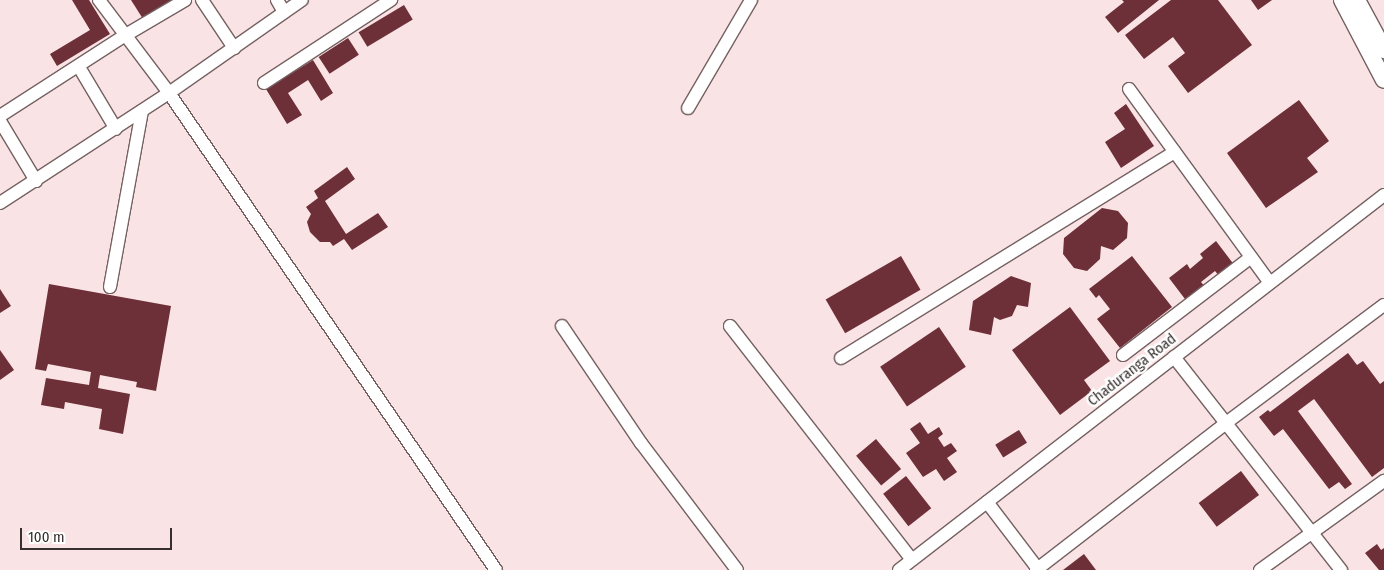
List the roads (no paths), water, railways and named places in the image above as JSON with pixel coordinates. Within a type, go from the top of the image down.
[{"type":"main road","points":[[1342,0],[1384,80]]},
{"type":"main road","points":[[1357,0],[1383,43]]},
{"type":"street","points":[[99,0],[124,36],[169,93],[496,570]]},
{"type":"street","points":[[0,116],[79,67],[124,36],[184,0]]},
{"type":"street","points":[[202,0],[234,48]]},
{"type":"street","points":[[277,0],[284,12]]},
{"type":"street","points":[[0,203],[116,129],[302,0]]},
{"type":"street","points":[[264,83],[391,0]]},
{"type":"street","points":[[688,108],[751,0]]},
{"type":"street","points":[[79,67],[116,129]]},
{"type":"street","points":[[1129,89],[1268,282]]},
{"type":"street","points":[[110,287],[142,111]]},
{"type":"street","points":[[0,121],[36,181]]},
{"type":"street","points":[[841,358],[1174,152]]},
{"type":"street","name":"Chaduranga Road","points":[[907,566],[1268,282],[1384,194]]},
{"type":"street","points":[[1123,355],[1251,257]]},
{"type":"street","points":[[987,502],[1037,570],[1226,423],[1384,305]]},
{"type":"street","points":[[562,326],[641,443],[737,570]]},
{"type":"street","points":[[730,326],[907,566]]},
{"type":"street","points":[[1174,357],[1341,570]]},
{"type":"street","points":[[1260,570],[1384,481]]}]
